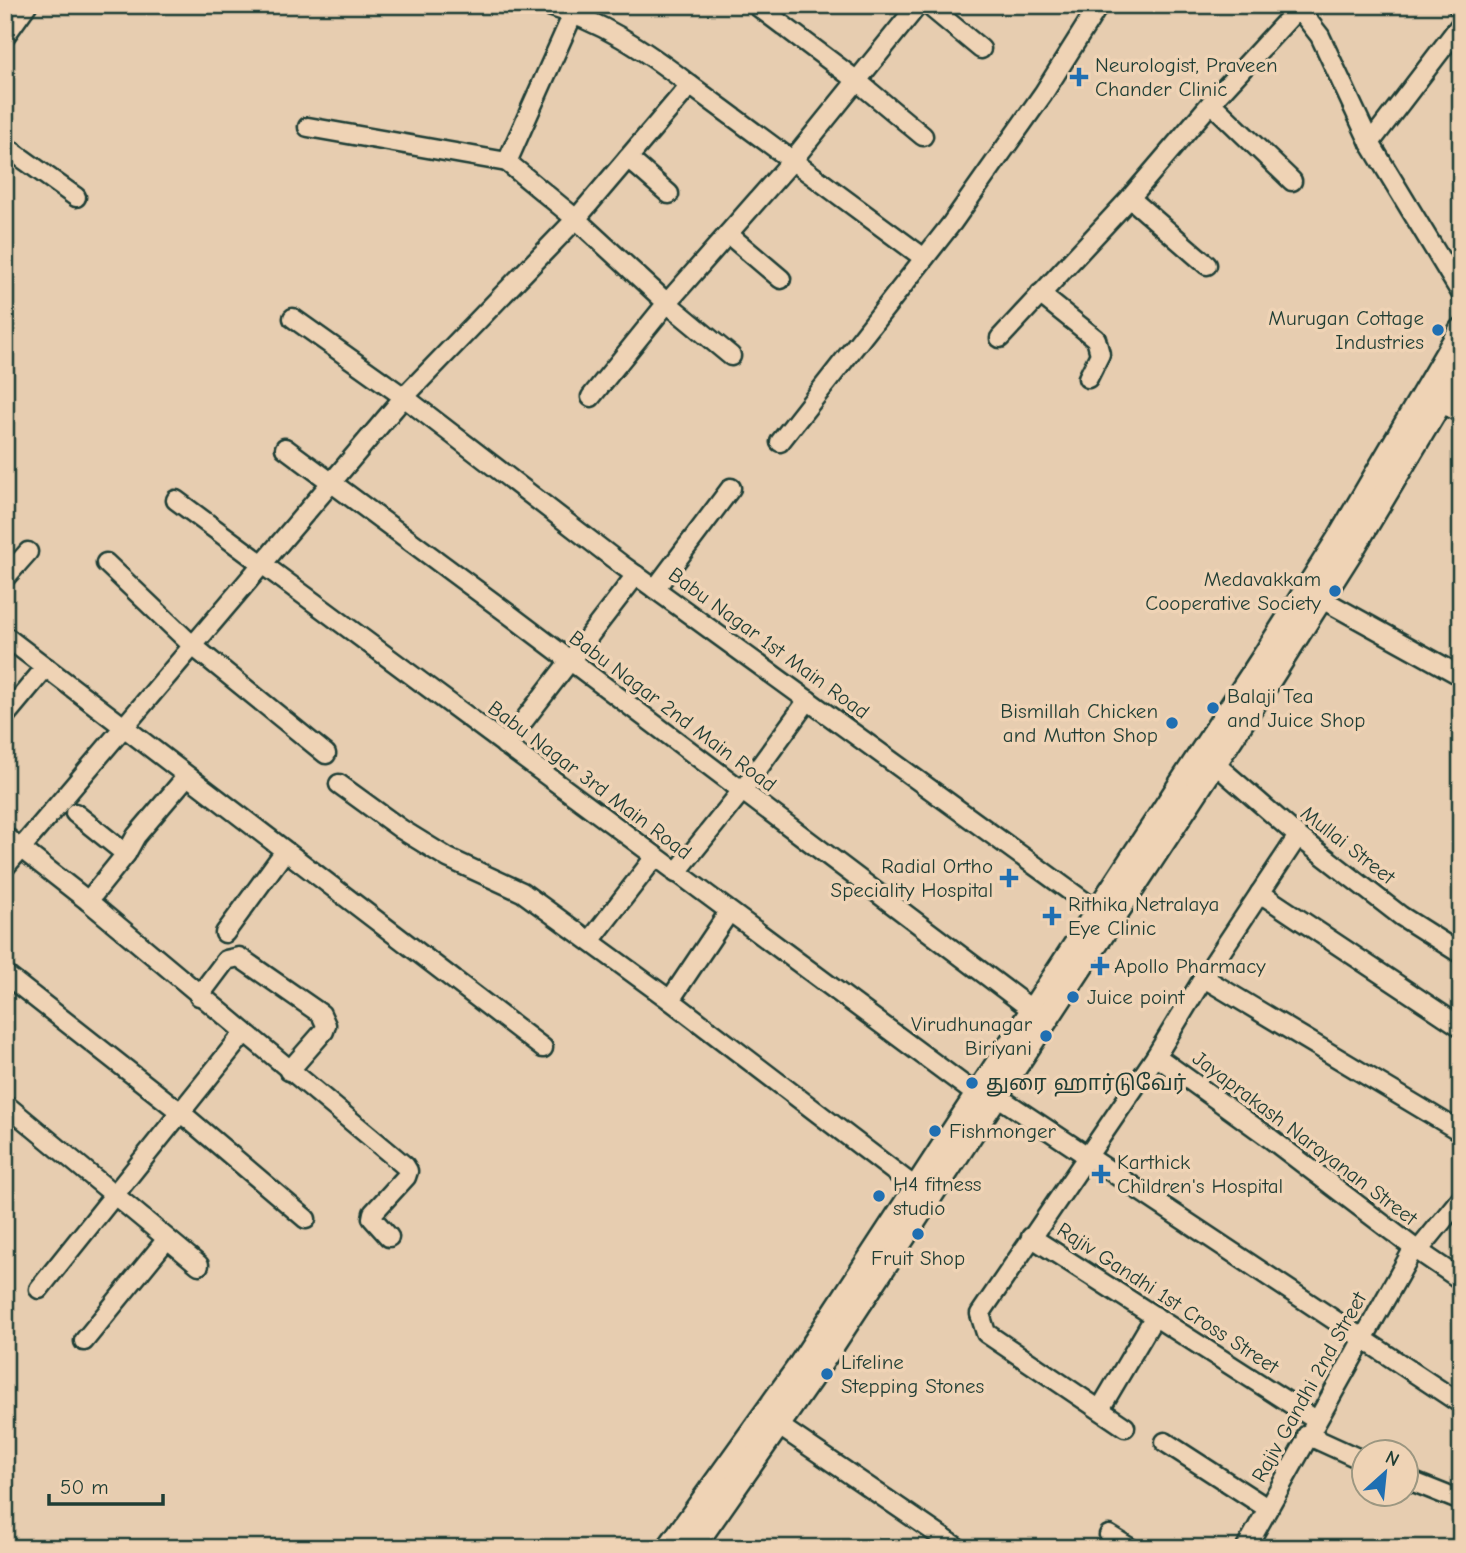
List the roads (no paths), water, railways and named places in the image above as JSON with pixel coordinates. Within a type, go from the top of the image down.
[{"type":"main road","points":[[692,1548],[778,1425],[804,1375],[916,1188],[988,1099],[1034,1008],[1214,763],[1431,398],[1461,330]]},
{"type":"main road","points":[[1431,398],[1461,368]]},
{"type":"main road","points":[[669,1548],[804,1375],[988,1099],[1314,594]]},
{"type":"street","points":[[5,36],[27,5]]},
{"type":"street","points":[[547,5],[575,9],[649,53],[924,258]]},
{"type":"street","points":[[756,5],[857,81],[923,136]]},
{"type":"street","points":[[592,397],[667,303],[792,161],[918,5]]},
{"type":"street","points":[[928,5],[981,49]]},
{"type":"street","points":[[780,442],[952,223],[1043,94],[1099,5]]},
{"type":"street","points":[[507,162],[575,9]]},
{"type":"street","points":[[1000,338],[1130,198],[1211,103],[1292,15],[1302,13],[1320,36],[1370,144],[1461,293]]},
{"type":"street","points":[[1370,144],[1461,24]]},
{"type":"street","points":[[5,867],[404,397],[576,219],[690,85]]},
{"type":"street","points":[[1211,103],[1292,181]]},
{"type":"street","points":[[309,127],[507,162],[731,356]]},
{"type":"street","points":[[5,146],[76,197]]},
{"type":"street","points":[[628,158],[669,194]]},
{"type":"street","points":[[1130,198],[1207,265]]},
{"type":"street","points":[[728,234],[781,279]]},
{"type":"street","points":[[1040,294],[1096,340],[1100,354],[1088,378]]},
{"type":"street","name":"Babu Nagar 1st Main Road","points":[[293,318],[404,397],[636,575],[1104,916]]},
{"type":"street","points":[[1431,398],[1461,413]]},
{"type":"street","name":"Babu Nagar 2nd Main Road","points":[[285,448],[1023,1003],[1034,1008]]},
{"type":"street","points":[[655,589],[731,488]]},
{"type":"street","name":"Babu Nagar 3rd Main Road","points":[[176,500],[676,873],[988,1099],[1088,1156],[1461,1404]]},
{"type":"street","points":[[5,578],[28,552]]},
{"type":"street","points":[[106,563],[193,646],[326,754]]},
{"type":"street","points":[[505,745],[636,575]]},
{"type":"street","points":[[1314,594],[1461,676]]},
{"type":"street","points":[[5,636],[543,1048]]},
{"type":"street","points":[[5,716],[46,667]]},
{"type":"street","points":[[676,873],[741,792],[808,700]]},
{"type":"street","name":"Mullai Street","points":[[1214,763],[1298,836],[1401,916],[1461,954]]},
{"type":"street","points":[[88,901],[126,854],[136,836],[187,776]]},
{"type":"street","points":[[339,784],[401,829],[448,858],[522,892],[670,1000],[916,1188]]},
{"type":"street","points":[[75,813],[126,854]]},
{"type":"street","points":[[5,836],[88,901],[405,1166],[408,1171],[372,1218],[389,1237]]},
{"type":"street","points":[[1125,1427],[986,1333],[981,1314],[1156,1056],[1298,836]]},
{"type":"street","points":[[225,933],[285,851]]},
{"type":"street","points":[[590,941],[655,857]]},
{"type":"street","points":[[1260,893],[1461,1027]]},
{"type":"street","points":[[670,1000],[729,912]]},
{"type":"street","points":[[199,996],[226,960],[239,957],[321,1014],[326,1025],[324,1031],[289,1071]]},
{"type":"street","points":[[5,974],[179,1111],[306,1219]]},
{"type":"street","points":[[1205,978],[1461,1132]]},
{"type":"street","points":[[38,1289],[244,1033]]},
{"type":"street","name":"Jayaprakash Narayanan Street","points":[[1156,1056],[1461,1280]]},
{"type":"street","points":[[7,1108],[199,1265]]},
{"type":"street","name":"Rajiv Gandhi 2nd Street","points":[[1246,1548],[1416,1249],[1461,1198]]},
{"type":"street","name":"Rajiv Gandhi 1st Cross Street","points":[[1031,1237],[1155,1316],[1350,1452]]},
{"type":"street","points":[[84,1341],[167,1239]]},
{"type":"street","points":[[1100,1409],[1155,1316]]},
{"type":"street","points":[[778,1425],[958,1548]]},
{"type":"street","points":[[1165,1442],[1268,1508]]},
{"type":"street","points":[[1420,1485],[1461,1501]]},
{"type":"street","points":[[1109,1535],[1130,1548]]},
{"type":"place","name":"Neurologist, Praveen Chander Clinic","points":[[1079,77]]},
{"type":"place","name":"Murugan Cottage Industries","points":[[1438,330]]},
{"type":"place","name":"Medavakkam Cooperative Society","points":[[1335,591]]},
{"type":"place","name":"Balaji Tea and Juice Shop","points":[[1213,708]]},
{"type":"place","name":"Bismillah Chicken and Mutton Shop","points":[[1172,723]]},
{"type":"place","name":"Radial Ortho Speciality Hospital","points":[[1009,878]]},
{"type":"place","name":"Rithika Netralaya Eye Clinic","points":[[1052,916]]},
{"type":"place","name":"Apollo Pharmacy","points":[[1100,966]]},
{"type":"place","name":"Juice point","points":[[1073,997]]},
{"type":"place","name":"Virudhunagar Biriyani","points":[[1046,1036]]},
{"type":"place","name":"துரை ஹார்டுவேர்","points":[[972,1083]]},
{"type":"place","name":"Fishmonger","points":[[935,1131]]},
{"type":"place","name":"Karthick Children's Hospital","points":[[1101,1174]]},
{"type":"place","name":"H4 fitness studio","points":[[879,1196]]},
{"type":"place","name":"Fruit Shop","points":[[918,1234]]},
{"type":"place","name":"Lifeline Stepping Stones","points":[[827,1374]]}]
